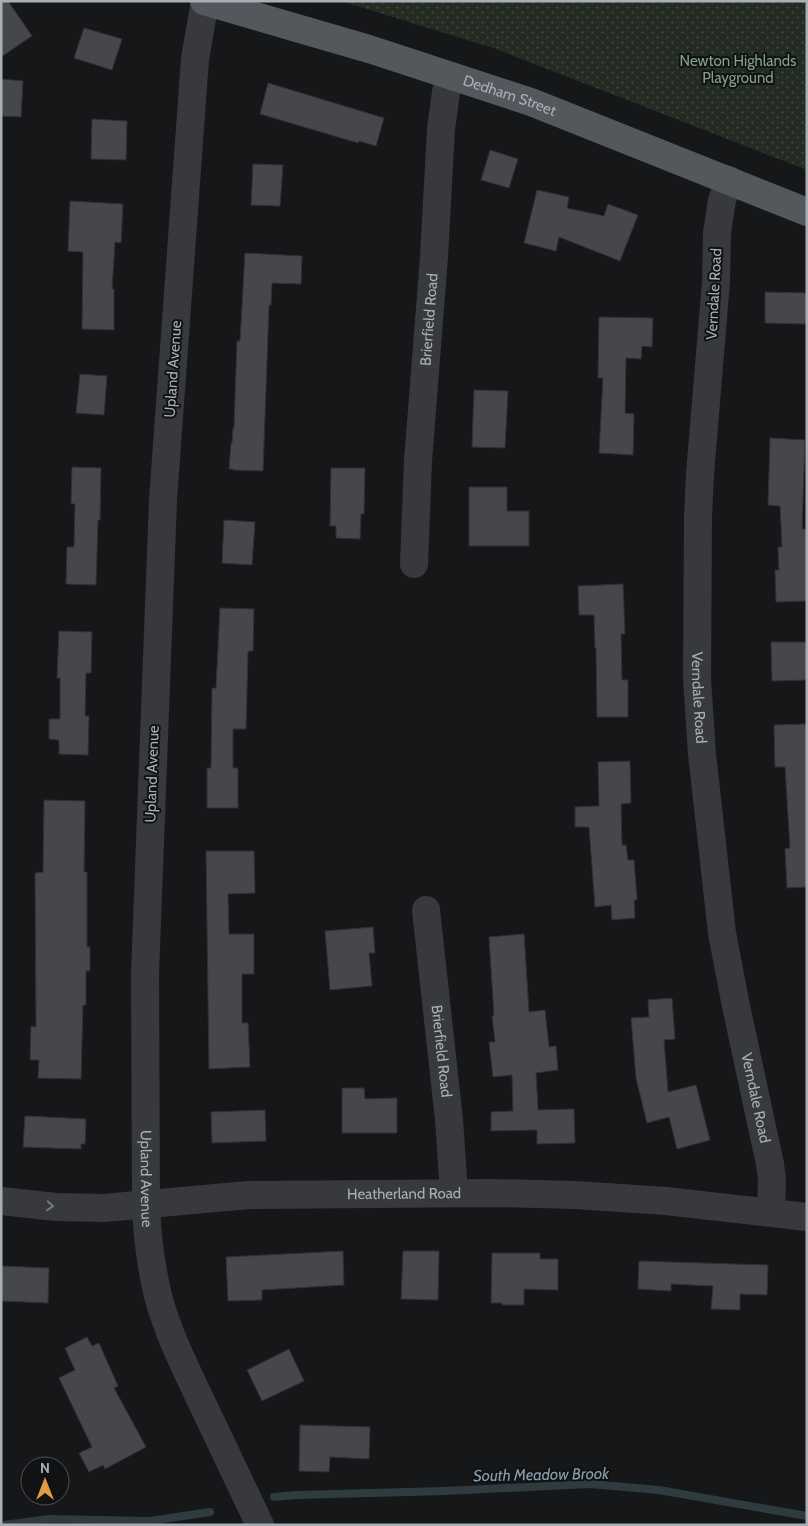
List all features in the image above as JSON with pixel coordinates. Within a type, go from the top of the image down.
[{"type":"main road","name":"Dedham Street","points":[[205,1],[369,49],[531,102],[807,212]]},
{"type":"street","name":"Upland Avenue","points":[[205,1],[195,60],[164,500],[145,974],[147,1233],[151,1265],[169,1330],[260,1525]]},
{"type":"street","name":"Brierfield Road","points":[[414,564],[418,462],[441,129],[446,92],[451,76]]},
{"type":"street","name":"Verndale Road","points":[[729,180],[722,200],[717,233],[716,282],[702,444],[698,517],[697,679],[702,754],[722,933],[770,1164],[772,1180],[771,1212]]},
{"type":"street","name":"Brierfield Road","points":[[426,910],[449,1120],[454,1193]]},
{"type":"street","name":"Heatherland Road","points":[[1,1201],[80,1208],[146,1205],[258,1195],[534,1194],[618,1198],[807,1217]]},
{"type":"green space","name":"Newton Highlands Playground","points":[[341,1],[807,1],[807,170],[496,49]]},
{"type":"building","points":[[1,1],[8,1],[32,36],[1,57]]},
{"type":"building","points":[[84,28],[122,39],[112,70],[74,58]]},
{"type":"building","points":[[1,79],[23,81],[21,117],[1,116]]},
{"type":"building","points":[[268,83],[384,118],[376,146],[359,141],[358,143],[260,114]]},
{"type":"building","points":[[92,119],[127,121],[126,160],[91,159]]},
{"type":"building","points":[[490,150],[518,159],[509,188],[481,180]]},
{"type":"building","points":[[253,164],[283,165],[280,206],[251,205]]},
{"type":"building","points":[[537,190],[569,197],[567,208],[604,216],[608,204],[638,215],[620,261],[559,237],[556,251],[524,243]]},
{"type":"building","points":[[70,201],[123,204],[121,243],[115,242],[112,289],[114,289],[114,330],[82,329],[83,252],[68,251]]},
{"type":"building","points":[[245,253],[302,256],[301,284],[272,283],[271,305],[269,305],[263,471],[229,469],[234,428],[237,341],[240,341]]},
{"type":"building","points":[[765,292],[807,293],[807,324],[765,323]]},
{"type":"building","points":[[599,317],[653,318],[652,347],[642,346],[641,359],[626,358],[625,413],[634,414],[633,455],[599,453],[603,378],[598,378]]},
{"type":"building","points":[[80,374],[107,376],[104,415],[76,413]]},
{"type":"building","points":[[474,390],[508,391],[505,448],[472,447]]},
{"type":"building","points":[[770,438],[805,440],[802,529],[807,529],[807,601],[776,602],[775,570],[779,570],[778,547],[782,547],[780,506],[768,505]]},
{"type":"building","points":[[72,467],[101,468],[96,585],[66,584],[67,547],[74,547],[75,504],[71,504]]},
{"type":"building","points":[[331,468],[365,468],[364,514],[361,514],[360,539],[336,538],[336,526],[330,526]]},
{"type":"building","points":[[469,487],[507,487],[507,511],[529,511],[529,546],[469,546]]},
{"type":"building","points":[[224,520],[255,522],[252,565],[222,563]]},
{"type":"building","points":[[623,584],[625,634],[621,634],[622,680],[628,680],[628,717],[597,717],[594,615],[579,615],[578,586]]},
{"type":"building","points":[[220,608],[254,609],[253,651],[248,651],[246,729],[233,729],[233,768],[238,768],[238,808],[207,808],[207,768],[211,768],[212,688],[216,688]]},
{"type":"building","points":[[59,631],[92,632],[91,673],[86,673],[85,716],[89,716],[88,755],[59,754],[59,740],[49,739],[49,719],[60,719],[60,678],[57,678]]},
{"type":"building","points":[[771,642],[807,642],[807,680],[772,681]]},
{"type":"building","points":[[807,724],[807,887],[787,888],[785,849],[790,848],[785,767],[775,767],[774,725]]},
{"type":"building","points":[[630,761],[631,803],[621,804],[622,845],[626,845],[628,860],[634,860],[637,900],[634,900],[635,918],[612,920],[611,905],[595,907],[589,827],[575,827],[575,807],[599,806],[598,762]]},
{"type":"building","points":[[44,800],[85,801],[84,872],[87,872],[87,947],[90,947],[90,971],[86,971],[86,1005],[83,1005],[81,1079],[38,1078],[39,1060],[30,1060],[31,1026],[36,1027],[35,873],[43,872]]},
{"type":"building","points":[[206,851],[254,851],[255,893],[228,894],[229,934],[254,934],[254,974],[242,974],[242,1023],[248,1023],[250,1067],[209,1069]]},
{"type":"building","points":[[373,927],[375,953],[369,953],[372,986],[330,990],[325,931]]},
{"type":"building","points":[[524,934],[529,1012],[545,1010],[549,1047],[556,1046],[558,1070],[536,1073],[538,1110],[574,1109],[575,1143],[537,1144],[537,1130],[491,1131],[491,1112],[513,1111],[512,1075],[493,1077],[489,1042],[495,1042],[492,1016],[494,1016],[489,937]]},
{"type":"building","points":[[672,998],[675,1039],[664,1040],[668,1092],[696,1085],[710,1140],[677,1149],[669,1117],[647,1123],[636,1078],[631,1018],[649,1017],[648,1000]]},
{"type":"building","points":[[342,1088],[364,1088],[365,1099],[397,1098],[397,1133],[342,1133]]},
{"type":"building","points":[[265,1110],[266,1141],[212,1143],[211,1112]]},
{"type":"building","points":[[25,1116],[86,1119],[85,1144],[81,1144],[81,1149],[23,1147]]},
{"type":"building","points":[[343,1251],[344,1285],[262,1290],[262,1300],[228,1301],[226,1257]]},
{"type":"building","points":[[403,1251],[439,1251],[438,1300],[401,1299]]},
{"type":"building","points":[[492,1253],[540,1253],[540,1259],[558,1259],[558,1290],[524,1289],[524,1305],[491,1303]]},
{"type":"building","points":[[639,1261],[768,1265],[767,1295],[740,1294],[740,1310],[711,1309],[713,1286],[671,1284],[671,1291],[638,1289]]},
{"type":"building","points":[[1,1266],[49,1268],[48,1303],[1,1301]]},
{"type":"building","points":[[87,1337],[92,1346],[99,1343],[118,1386],[114,1388],[146,1447],[105,1469],[103,1465],[89,1472],[79,1453],[92,1447],[59,1378],[75,1370],[65,1348]]},
{"type":"building","points":[[289,1349],[304,1381],[262,1401],[247,1370]]},
{"type":"building","points":[[300,1425],[370,1427],[369,1459],[330,1457],[329,1472],[299,1471]]},
{"type":"waterway","name":"South Meadow Brook","points":[[274,1497],[590,1484],[659,1490],[807,1516]]},
{"type":"waterway","name":"South Meadow Brook","points":[[4,1525],[49,1519],[150,1521],[210,1512]]}]
